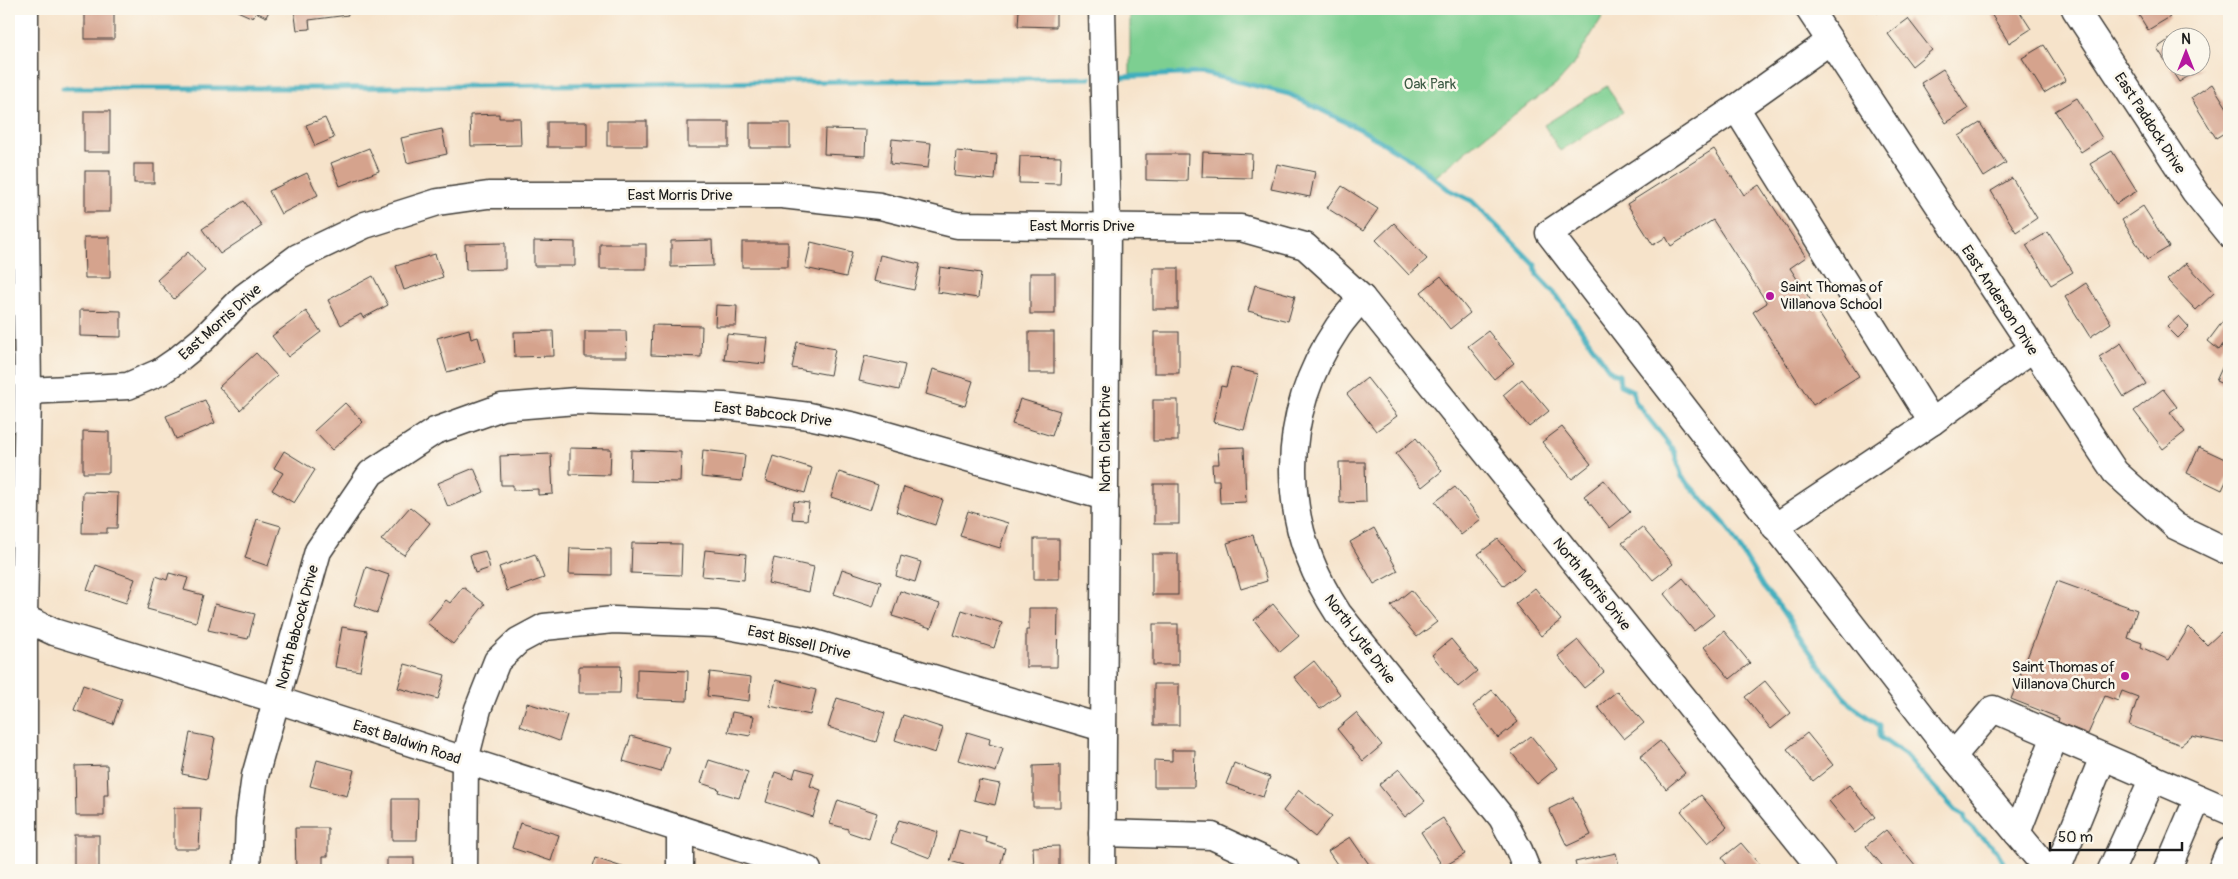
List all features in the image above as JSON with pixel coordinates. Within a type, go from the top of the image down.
[{"type":"street","points":[[24,870],[16,614],[28,391],[17,268],[25,9]]},
{"type":"street","name":"North Clark Drive","points":[[1102,9],[1107,227],[1102,870]]},
{"type":"street","name":"East Anderson Drive","points":[[1810,9],[2032,349],[2115,472],[2175,526],[2229,552]]},
{"type":"street","name":"East Paddock Drive","points":[[2075,9],[2195,192],[2229,234]]},
{"type":"street","points":[[1830,41],[1736,108],[1549,233],[1953,756],[2048,870]]},
{"type":"street","points":[[1736,108],[1932,422]]},
{"type":"street","name":"East Morris Drive","points":[[28,391],[128,386],[160,372],[203,339],[244,297],[298,258],[365,225],[438,202],[509,194],[782,195],[880,206],[957,225],[1241,228],[1306,246],[1362,298]]},
{"type":"street","name":"North Lytle Drive","points":[[1362,298],[1338,326],[1322,352],[1304,398],[1296,427],[1293,453],[1295,500],[1300,528],[1316,577],[1338,614],[1502,818],[1527,870]]},
{"type":"street","name":"North Morris Drive","points":[[1362,298],[1822,870]]},
{"type":"street","points":[[1775,527],[1932,422],[2032,349]]},
{"type":"street","name":"East Babcock Drive","points":[[435,431],[502,407],[576,401],[724,406],[809,416],[854,426],[1105,498]]},
{"type":"street","name":"North Babcock Drive","points":[[247,870],[249,820],[255,776],[318,551],[371,473],[435,431]]},
{"type":"street","name":"East Baldwin Road","points":[[16,614],[54,632],[277,700],[808,870]]},
{"type":"street","name":"East Bissell Drive","points":[[464,760],[478,709],[497,662],[518,641],[544,627],[613,620],[717,624],[804,640],[1103,728]]},
{"type":"street","points":[[1953,756],[1993,709],[2229,811]]},
{"type":"street","points":[[2017,833],[2055,736]]},
{"type":"street","points":[[2057,870],[2103,757]]},
{"type":"street","points":[[464,760],[464,870]]},
{"type":"street","points":[[2111,870],[2153,778]]},
{"type":"street","points":[[2168,870],[2198,798]]},
{"type":"street","points":[[680,829],[680,870]]},
{"type":"street","points":[[1102,833],[1212,836],[1286,870]]},
{"type":"street","points":[[2221,870],[2229,851]]},
{"type":"green space","name":"Oak Park","points":[[1130,9],[1607,9],[1571,68],[1556,85],[1488,133],[1434,178],[1412,160],[1360,129],[1289,94],[1202,73],[1130,76]]},
{"type":"green space","points":[[1607,86],[1623,112],[1560,151],[1544,125]]},
{"type":"building","points":[[85,9],[114,9],[114,39],[85,39]]},
{"type":"building","points":[[233,9],[270,9],[266,17],[256,12],[253,18]]},
{"type":"building","points":[[294,9],[347,9],[348,15],[309,20],[310,29],[297,30]]},
{"type":"building","points":[[1056,9],[1056,27],[1018,26],[1019,10]]},
{"type":"building","points":[[1874,9],[1885,9],[1877,13]]},
{"type":"building","points":[[1988,9],[2018,9],[2031,29],[2009,43]]},
{"type":"building","points":[[2135,9],[2165,9],[2170,17],[2148,30]]},
{"type":"building","points":[[1908,19],[1932,50],[1912,66],[1888,34]]},
{"type":"building","points":[[2044,45],[2066,80],[2044,93],[2022,58]]},
{"type":"building","points":[[1943,69],[1968,109],[1946,123],[1921,83]]},
{"type":"building","points":[[2176,78],[2186,78],[2179,82]]},
{"type":"building","points":[[2212,84],[2229,111],[2229,130],[2216,138],[2191,98]]},
{"type":"building","points":[[2077,98],[2102,138],[2081,152],[2055,111]]},
{"type":"building","points":[[84,111],[110,111],[110,152],[84,152]]},
{"type":"building","points":[[499,114],[499,118],[520,118],[521,145],[471,146],[470,115]]},
{"type":"building","points":[[325,118],[334,138],[315,146],[306,125]]},
{"type":"building","points":[[607,121],[647,121],[647,146],[607,146]]},
{"type":"building","points":[[547,122],[587,122],[587,147],[547,147]]},
{"type":"building","points":[[688,122],[729,122],[729,147],[688,147]]},
{"type":"building","points":[[750,123],[790,123],[790,148],[750,148]]},
{"type":"building","points":[[1980,123],[2006,163],[1984,177],[1959,136]]},
{"type":"building","points":[[442,129],[447,154],[407,163],[401,138]]},
{"type":"building","points":[[825,129],[866,130],[865,156],[824,154]]},
{"type":"building","points":[[892,139],[931,143],[928,168],[890,164]]},
{"type":"building","points":[[369,148],[379,171],[340,186],[331,163]]},
{"type":"building","points":[[1714,149],[1744,195],[1759,185],[1806,257],[1790,268],[1859,376],[1813,405],[1753,312],[1767,303],[1713,220],[1671,246],[1666,237],[1653,245],[1627,204]]},
{"type":"building","points":[[956,151],[997,155],[995,180],[954,176]]},
{"type":"building","points":[[2112,151],[2137,191],[2116,204],[2090,164]]},
{"type":"building","points":[[1203,152],[1252,154],[1251,178],[1202,177]]},
{"type":"building","points":[[1146,154],[1188,154],[1187,181],[1146,180]]},
{"type":"building","points":[[1020,156],[1061,157],[1060,184],[1019,183]]},
{"type":"building","points":[[134,164],[154,164],[154,183],[134,183]]},
{"type":"building","points":[[1277,164],[1315,172],[1310,197],[1271,189]]},
{"type":"building","points":[[85,171],[110,171],[110,212],[85,212]]},
{"type":"building","points":[[307,173],[318,195],[281,214],[269,191]]},
{"type":"building","points":[[2012,178],[2037,218],[2016,232],[1991,191]]},
{"type":"building","points":[[1342,186],[1378,209],[1363,231],[1327,208]]},
{"type":"building","points":[[244,201],[262,226],[220,254],[202,229]]},
{"type":"building","points":[[2143,206],[2169,247],[2147,260],[2122,220]]},
{"type":"building","points":[[1394,223],[1427,259],[1409,275],[1376,240]]},
{"type":"building","points":[[2048,232],[2073,272],[2051,285],[2026,245]]},
{"type":"building","points":[[84,237],[110,237],[110,278],[85,278]]},
{"type":"building","points":[[712,240],[713,266],[671,267],[671,241]]},
{"type":"building","points":[[534,241],[575,242],[575,266],[534,266]]},
{"type":"building","points":[[742,242],[788,242],[788,267],[742,267]]},
{"type":"building","points":[[811,242],[852,252],[846,277],[805,268]]},
{"type":"building","points":[[505,243],[505,269],[466,270],[465,244]]},
{"type":"building","points":[[600,244],[646,244],[646,269],[600,269]]},
{"type":"building","points":[[188,252],[205,271],[174,299],[157,280]]},
{"type":"building","points":[[435,254],[443,277],[404,290],[396,266]]},
{"type":"building","points":[[880,255],[920,264],[914,290],[874,281]]},
{"type":"building","points":[[2186,263],[2214,293],[2196,310],[2167,280]]},
{"type":"building","points":[[940,267],[981,273],[978,298],[937,292]]},
{"type":"building","points":[[1153,268],[1178,268],[1178,309],[1153,309]]},
{"type":"building","points":[[1030,273],[1055,273],[1055,314],[1030,314]]},
{"type":"building","points":[[373,276],[388,305],[363,318],[361,314],[341,325],[328,300]]},
{"type":"building","points":[[1441,276],[1470,313],[1450,329],[1421,292]]},
{"type":"building","points":[[2086,283],[2111,323],[2090,337],[2065,297]]},
{"type":"building","points":[[1255,285],[1295,296],[1288,321],[1248,311]]},
{"type":"building","points":[[716,305],[737,306],[736,326],[715,326]]},
{"type":"building","points":[[80,310],[121,311],[121,337],[80,336]]},
{"type":"building","points":[[306,311],[321,332],[288,357],[272,336]]},
{"type":"building","points":[[2229,313],[2229,336],[2219,350],[2208,341]]},
{"type":"building","points":[[2179,316],[2189,327],[2178,338],[2167,327]]},
{"type":"building","points":[[652,325],[702,326],[701,357],[651,355]]},
{"type":"building","points":[[469,329],[471,339],[478,337],[485,362],[447,372],[437,338]]},
{"type":"building","points":[[553,331],[554,356],[515,357],[514,332]]},
{"type":"building","points":[[585,331],[626,331],[627,357],[585,357]]},
{"type":"building","points":[[1488,331],[1514,363],[1494,379],[1468,346]]},
{"type":"building","points":[[1029,332],[1054,332],[1054,373],[1029,373]]},
{"type":"building","points":[[1154,332],[1179,332],[1179,373],[1154,373]]},
{"type":"building","points":[[727,334],[768,338],[765,364],[724,360]]},
{"type":"building","points":[[797,342],[835,349],[830,375],[792,368]]},
{"type":"building","points":[[2121,343],[2146,384],[2124,397],[2099,357]]},
{"type":"building","points":[[256,353],[277,376],[240,410],[219,387]]},
{"type":"building","points":[[865,356],[905,365],[899,390],[859,381]]},
{"type":"building","points":[[2226,359],[2229,360],[2229,387],[2216,381]]},
{"type":"building","points":[[1231,367],[1258,374],[1244,430],[1213,422],[1221,386],[1226,387]]},
{"type":"building","points":[[933,369],[973,381],[965,406],[926,394]]},
{"type":"building","points":[[1367,378],[1397,416],[1376,431],[1347,394]]},
{"type":"building","points":[[1522,379],[1549,411],[1529,427],[1503,395]]},
{"type":"building","points":[[2163,389],[2177,407],[2170,412],[2185,432],[2163,449],[2134,411]]},
{"type":"building","points":[[1020,399],[1060,411],[1052,436],[1012,424]]},
{"type":"building","points":[[205,400],[215,423],[176,439],[166,416]]},
{"type":"building","points":[[1153,400],[1178,400],[1178,441],[1153,441]]},
{"type":"building","points":[[345,403],[363,422],[332,450],[314,431]]},
{"type":"building","points":[[1562,427],[1591,464],[1572,479],[1542,442]]},
{"type":"building","points":[[83,431],[109,432],[109,473],[83,473]]},
{"type":"building","points":[[1416,438],[1442,471],[1422,487],[1396,454]]},
{"type":"building","points":[[1244,447],[1246,502],[1220,503],[1219,480],[1213,480],[1212,464],[1219,464],[1218,448]]},
{"type":"building","points":[[2199,447],[2229,461],[2229,475],[2222,490],[2187,473]]},
{"type":"building","points":[[570,448],[611,449],[610,475],[570,474]]},
{"type":"building","points":[[631,450],[681,452],[680,482],[630,481]]},
{"type":"building","points":[[703,450],[745,455],[742,481],[701,477]]},
{"type":"building","points":[[284,451],[315,470],[294,503],[272,490],[283,473],[274,468]]},
{"type":"building","points":[[551,454],[553,494],[538,495],[538,489],[513,490],[513,485],[501,485],[500,456]]},
{"type":"building","points":[[773,456],[812,468],[805,493],[765,481]]},
{"type":"building","points":[[1339,462],[1365,462],[1366,502],[1340,503]]},
{"type":"building","points":[[474,468],[484,492],[448,507],[438,483]]},
{"type":"building","points":[[839,472],[878,485],[870,510],[831,497]]},
{"type":"building","points":[[1604,480],[1630,512],[1610,528],[1584,496]]},
{"type":"building","points":[[1154,484],[1179,484],[1179,524],[1154,524]]},
{"type":"building","points":[[904,487],[943,500],[935,525],[896,512]]},
{"type":"building","points":[[1455,487],[1481,519],[1461,535],[1435,502]]},
{"type":"building","points":[[83,492],[118,493],[117,528],[107,528],[107,533],[82,533]]},
{"type":"building","points":[[794,501],[809,503],[807,520],[792,519]]},
{"type":"building","points":[[410,507],[430,523],[404,555],[381,540]]},
{"type":"building","points":[[968,511],[1008,523],[1000,548],[960,536]]},
{"type":"building","points":[[257,519],[281,526],[268,566],[245,558]]},
{"type":"building","points":[[1642,527],[1673,564],[1653,580],[1622,543]]},
{"type":"building","points":[[1374,528],[1398,571],[1374,584],[1350,542]]},
{"type":"building","points":[[1253,535],[1267,581],[1241,589],[1227,543]]},
{"type":"building","points":[[1034,539],[1059,539],[1059,579],[1034,579]]},
{"type":"building","points":[[1498,539],[1524,570],[1504,586],[1478,554]]},
{"type":"building","points":[[632,543],[682,544],[681,575],[631,573]]},
{"type":"building","points":[[570,548],[611,549],[611,575],[569,574]]},
{"type":"building","points":[[705,550],[746,554],[744,580],[702,576]]},
{"type":"building","points":[[485,551],[490,568],[475,573],[470,555]]},
{"type":"building","points":[[535,554],[544,578],[507,591],[499,567]]},
{"type":"building","points":[[1152,554],[1178,554],[1178,595],[1152,595]]},
{"type":"building","points":[[901,556],[921,562],[915,582],[896,576]]},
{"type":"building","points":[[774,558],[814,567],[809,592],[768,583]]},
{"type":"building","points":[[96,565],[135,579],[126,603],[87,590]]},
{"type":"building","points":[[366,567],[389,575],[377,613],[354,605]]},
{"type":"building","points":[[842,569],[881,582],[873,607],[834,594]]},
{"type":"building","points":[[169,573],[188,578],[184,590],[203,595],[196,622],[147,609],[156,576],[167,580]]},
{"type":"building","points":[[1683,578],[1714,615],[1694,631],[1664,594]]},
{"type":"building","name":"Saint Thomas of Villanova Church","points":[[2057,581],[2137,610],[2128,638],[2142,643],[2141,647],[2169,660],[2189,627],[2207,645],[2221,632],[2229,639],[2229,744],[2192,736],[2181,745],[2129,725],[2138,697],[2122,691],[2118,701],[2105,696],[2088,734],[2058,722],[2059,718],[2011,699]]},
{"type":"building","points":[[463,587],[485,604],[453,644],[427,623],[446,600],[450,603]]},
{"type":"building","points":[[1535,588],[1561,620],[1541,636],[1515,604]]},
{"type":"building","points":[[1411,590],[1437,622],[1417,637],[1391,606]]},
{"type":"building","points":[[900,591],[940,604],[931,628],[892,616]]},
{"type":"building","points":[[215,604],[255,614],[248,639],[208,630]]},
{"type":"building","points":[[1273,604],[1299,636],[1280,652],[1254,620]]},
{"type":"building","points":[[1029,608],[1058,608],[1057,667],[1026,667],[1026,630],[1029,630]]},
{"type":"building","points":[[962,610],[1002,623],[994,648],[954,635]]},
{"type":"building","points":[[1153,624],[1178,624],[1178,665],[1153,665]]},
{"type":"building","points":[[342,627],[367,631],[360,671],[335,667]]},
{"type":"building","points":[[1724,631],[1750,663],[1730,679],[1704,647]]},
{"type":"building","points":[[1451,639],[1477,671],[1458,687],[1432,655]]},
{"type":"building","points":[[1578,640],[1604,672],[1584,688],[1558,656]]},
{"type":"building","points":[[1314,661],[1340,694],[1320,709],[1294,677]]},
{"type":"building","points":[[405,664],[445,675],[438,699],[398,688]]},
{"type":"building","points":[[579,666],[621,666],[620,693],[579,693]]},
{"type":"building","points":[[637,669],[688,671],[687,701],[637,699]]},
{"type":"building","points":[[710,672],[751,677],[749,701],[707,696]]},
{"type":"building","points":[[776,680],[816,690],[810,715],[770,706]]},
{"type":"building","points":[[1765,681],[1791,713],[1771,729],[1745,697]]},
{"type":"building","points":[[1154,684],[1179,684],[1179,725],[1154,725]]},
{"type":"building","points":[[83,685],[122,699],[113,724],[74,710]]},
{"type":"building","points":[[1492,690],[1518,722],[1498,738],[1473,706]]},
{"type":"building","points":[[1617,691],[1644,723],[1624,739],[1598,707]]},
{"type":"building","points":[[837,698],[885,713],[876,742],[828,727]]},
{"type":"building","points":[[527,703],[567,715],[559,741],[520,726]]},
{"type":"building","points":[[732,712],[754,716],[750,736],[728,732]]},
{"type":"building","points":[[1356,713],[1382,745],[1363,761],[1337,729]]},
{"type":"building","points":[[903,715],[943,728],[935,753],[895,740]]},
{"type":"building","points":[[967,732],[990,739],[989,744],[1003,748],[996,772],[958,760]]},
{"type":"building","points":[[190,733],[215,738],[207,779],[182,774]]},
{"type":"building","points":[[1807,733],[1833,765],[1813,781],[1787,749]]},
{"type":"building","points":[[631,736],[669,747],[661,772],[623,761]]},
{"type":"building","points":[[1531,736],[1557,768],[1537,784],[1511,752]]},
{"type":"building","points":[[1660,741],[1685,773],[1666,789],[1640,757]]},
{"type":"building","points":[[1172,750],[1195,750],[1194,787],[1154,787],[1154,760],[1172,761]]},
{"type":"building","points":[[317,760],[354,770],[347,796],[310,786]]},
{"type":"building","points":[[709,760],[748,772],[739,798],[718,792],[719,789],[701,783]]},
{"type":"building","points":[[1234,763],[1270,777],[1263,797],[1226,784]]},
{"type":"building","points":[[107,765],[108,795],[104,795],[104,816],[76,816],[75,766]]},
{"type":"building","points":[[1060,765],[1060,807],[1033,807],[1033,766]]},
{"type":"building","points":[[796,768],[814,773],[810,786],[821,790],[813,817],[766,802],[775,772],[793,778]]},
{"type":"building","points":[[1399,769],[1425,801],[1405,817],[1379,785]]},
{"type":"building","points":[[979,780],[1000,784],[995,805],[974,800]]},
{"type":"building","points":[[1849,785],[1875,817],[1855,833],[1829,801]]},
{"type":"building","points":[[1299,790],[1332,816],[1315,837],[1283,811]]},
{"type":"building","points":[[1701,795],[1727,827],[1708,843],[1681,811]]},
{"type":"building","points":[[1573,797],[1591,835],[1567,846],[1549,809]]},
{"type":"building","points":[[392,799],[418,799],[417,840],[392,840]]},
{"type":"building","points":[[838,800],[877,813],[869,839],[848,832],[848,829],[830,824]]},
{"type":"building","points":[[174,808],[201,808],[199,849],[174,849]]},
{"type":"building","points":[[1443,818],[1465,854],[1443,867],[1421,832]]},
{"type":"building","points":[[899,820],[938,832],[930,858],[891,843]]},
{"type":"building","points":[[520,823],[559,835],[551,861],[512,848]]},
{"type":"building","points":[[295,828],[328,828],[328,856],[323,856],[323,870],[296,870]]},
{"type":"building","points":[[959,830],[987,838],[986,842],[1005,848],[999,870],[982,870],[950,861]]},
{"type":"building","points":[[1886,830],[1916,867],[1912,870],[1886,870],[1866,846]]},
{"type":"building","points":[[74,835],[99,835],[99,870],[74,870]]},
{"type":"building","points":[[1350,837],[1373,870],[1341,870],[1328,851]]},
{"type":"building","points":[[1741,843],[1764,870],[1731,870],[1722,858]]},
{"type":"building","points":[[1059,846],[1059,870],[1034,870],[1033,847]]},
{"type":"building","points":[[1616,853],[1620,870],[1577,870],[1575,862]]},
{"type":"building","points":[[387,858],[414,858],[414,870],[387,870]]},
{"type":"building","points":[[595,858],[631,870],[591,870]]},
{"type":"waterway","points":[[1118,77],[1202,73],[1289,94],[1360,129],[1412,160],[1448,189],[1472,201],[1535,265],[1537,275],[1557,296],[1611,372],[1619,375],[1620,385],[1633,391],[1635,401],[1674,451],[1682,477],[1725,524],[1763,587],[1779,606],[1819,665],[1851,705],[1880,726],[1880,737],[1905,755],[1955,810],[1964,815],[1966,823],[1997,851],[2007,870]]},
{"type":"waterway","points":[[63,88],[322,88],[1090,78]]},
{"type":"place","name":"Saint Thomas of Villanova School","points":[[1770,296]]},
{"type":"place","name":"Saint Thomas of Villanova Church","points":[[2125,676]]}]
